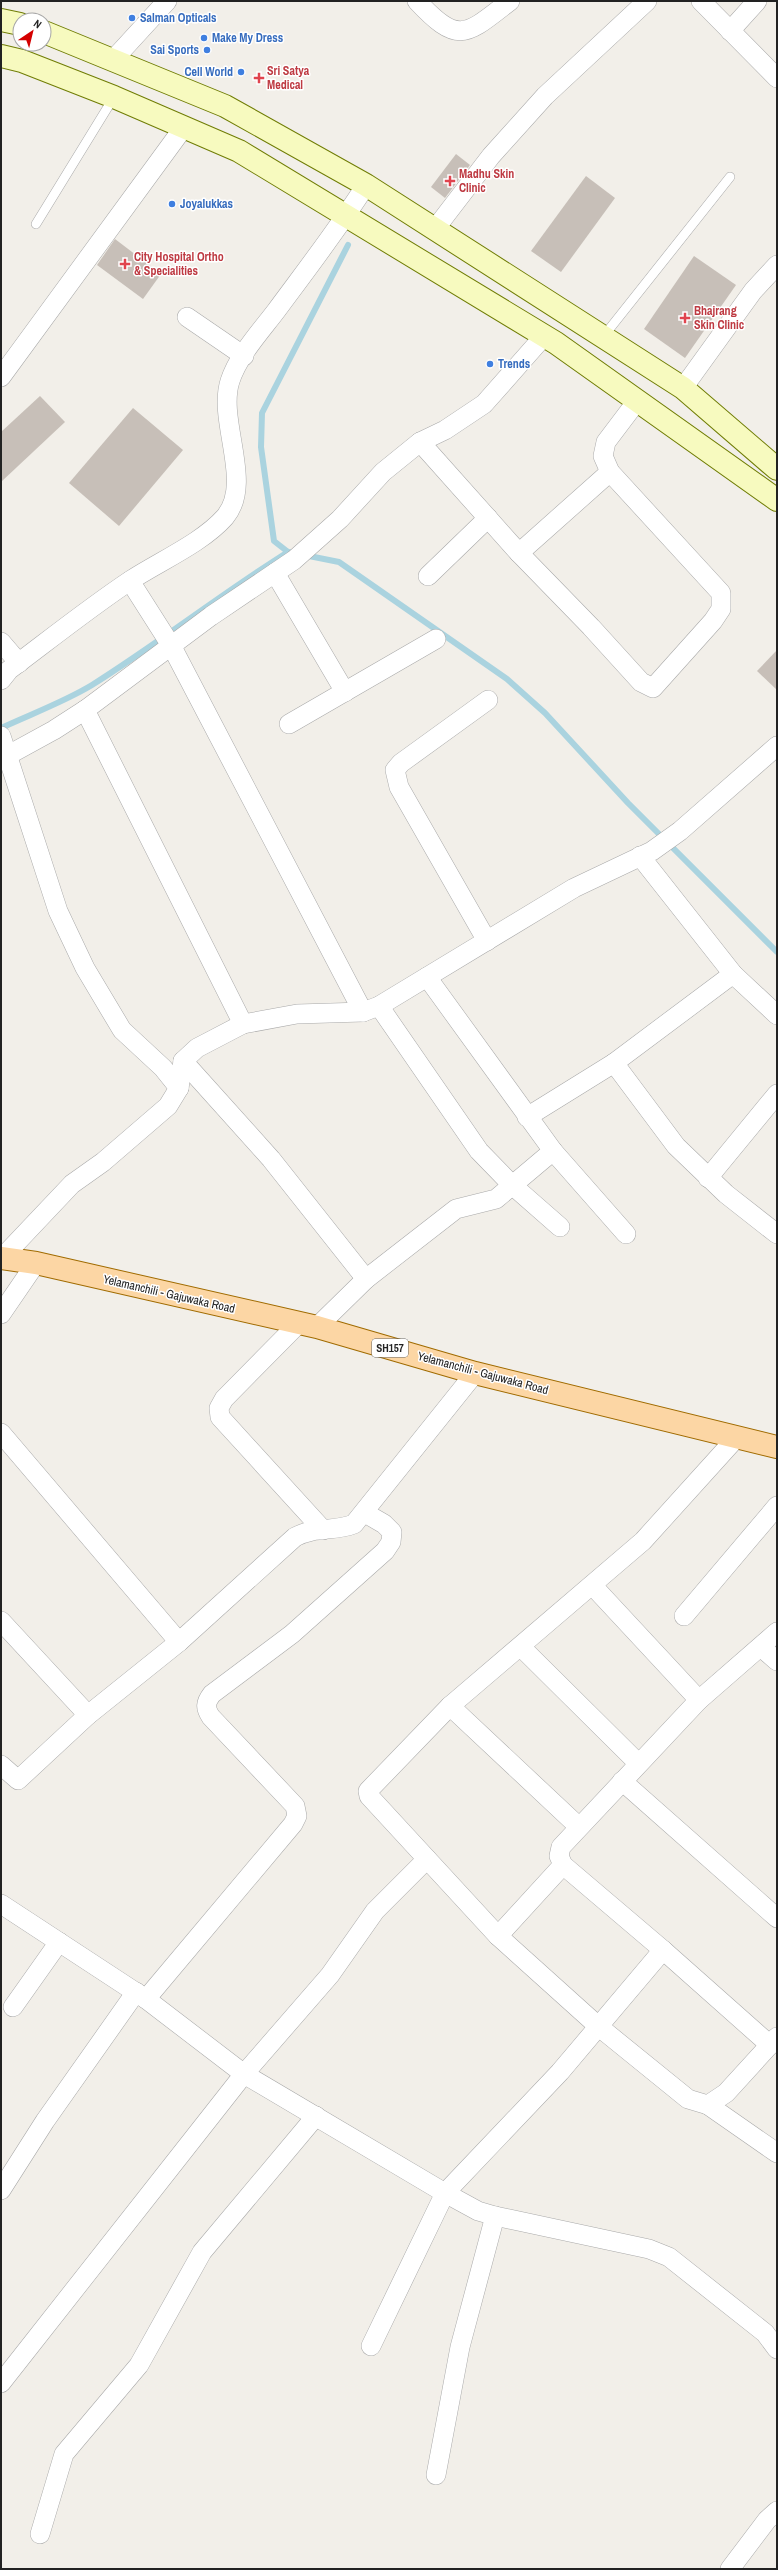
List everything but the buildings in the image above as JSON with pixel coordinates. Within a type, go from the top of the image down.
[{"type":"main road","points":[[1,20],[12,22]]},
{"type":"main road","points":[[52,35],[225,106],[366,185],[683,388],[777,469]]},
{"type":"main road","points":[[1,56],[22,61],[114,96],[238,151],[347,215],[544,336],[777,500]]},
{"type":"main road","name":"Yelamanchili - Gajuwaka Road","points":[[2,1258],[36,1263],[308,1325],[475,1373],[777,1447]]},
{"type":"street","points":[[114,60],[167,1]]},
{"type":"street","points":[[417,1],[442,26],[460,31],[467,31],[480,24],[510,1]]},
{"type":"street","points":[[436,229],[491,156],[545,96],[647,1]]},
{"type":"street","points":[[701,1],[777,78]]},
{"type":"street","points":[[730,31],[756,1]]},
{"type":"street","points":[[1,377],[184,127]]},
{"type":"street","points":[[1,680],[19,663],[130,581],[208,532],[225,516],[233,504],[236,488],[227,404],[230,381],[244,356],[347,215],[366,185]]},
{"type":"street","points":[[683,388],[753,292],[777,265]]},
{"type":"street","points":[[187,317],[244,356]]},
{"type":"street","points":[[5,758],[85,710],[172,647],[211,616],[294,560],[340,519],[383,472],[420,442],[445,430],[484,404],[544,336]]},
{"type":"street","points":[[420,442],[519,553],[591,627],[641,682],[653,688],[713,621],[721,608],[721,593],[610,472],[603,456],[606,442],[637,401]]},
{"type":"street","points":[[519,553],[610,472]]},
{"type":"street","points":[[428,576],[488,518]]},
{"type":"street","points":[[275,573],[345,692]]},
{"type":"street","points":[[130,581],[172,647],[371,1009],[470,1139],[512,1185],[560,1227]]},
{"type":"street","points":[[289,724],[436,639]]},
{"type":"street","points":[[1,642],[19,663]]},
{"type":"street","points":[[487,941],[399,787],[395,770],[401,763],[488,700]]},
{"type":"street","points":[[85,710],[243,1024]]},
{"type":"street","points":[[1,736],[5,758],[58,911],[85,968],[122,1030],[163,1068],[179,1088]]},
{"type":"street","points":[[2,1258],[72,1184],[102,1162],[168,1106],[179,1088],[183,1061],[198,1048],[243,1024],[297,1014],[371,1009],[574,888],[646,854],[680,831],[777,746]]},
{"type":"street","points":[[646,854],[733,974],[777,1015]]},
{"type":"street","points":[[527,1117],[614,1062],[733,974]]},
{"type":"street","points":[[427,977],[553,1151],[626,1234]]},
{"type":"street","points":[[183,1061],[271,1159],[366,1279]]},
{"type":"street","points":[[614,1062],[665,1133],[708,1178],[777,1234]]},
{"type":"street","points":[[708,1178],[777,1094]]},
{"type":"street","points":[[323,1530],[220,1417],[219,1408],[224,1399],[308,1325],[456,1209],[496,1199],[553,1151]]},
{"type":"street","points":[[1,1314],[36,1263]]},
{"type":"street","points":[[1,1765],[18,1780],[88,1715],[179,1642],[295,1537],[309,1530],[340,1529],[354,1524],[365,1513],[475,1373]]},
{"type":"street","points":[[1,1433],[179,1642]]},
{"type":"street","points":[[737,1437],[643,1542],[450,1706],[368,1791],[369,1796],[498,1936],[598,2026],[688,2099],[708,2105],[777,2153]]},
{"type":"street","points":[[684,1616],[777,1506]]},
{"type":"street","points":[[1,2190],[45,2121],[141,1995],[288,1830],[297,1816],[295,1806],[211,1717],[206,1710],[206,1702],[212,1694],[292,1634],[385,1551],[391,1542],[392,1532],[384,1524],[365,1513]]},
{"type":"street","points":[[593,1586],[699,1700]]},
{"type":"street","points":[[1,1621],[88,1715]]},
{"type":"street","points":[[708,2105],[726,2093],[775,2040],[662,1950],[563,1865],[559,1856],[561,1847],[578,1826],[699,1700],[777,1632]]},
{"type":"street","points":[[521,1646],[638,1763]]},
{"type":"street","points":[[761,1647],[777,1661]]},
{"type":"street","points":[[450,1706],[578,1826]]},
{"type":"street","points":[[622,1781],[777,1918]]},
{"type":"street","points":[[1,2383],[244,2074],[330,1975],[375,1911],[427,1859]]},
{"type":"street","points":[[498,1936],[563,1865]]},
{"type":"street","points":[[1,1904],[141,1995],[244,2074],[445,2193],[478,2211],[495,2216],[649,2249],[669,2257],[765,2332],[777,2348]]},
{"type":"street","points":[[13,2007],[59,1942]]},
{"type":"street","points":[[371,2346],[445,2193],[560,2072],[662,1950]]},
{"type":"street","points":[[40,2534],[64,2454],[139,2365],[202,2252],[316,2116]]},
{"type":"street","points":[[436,2475],[460,2347],[495,2216]]},
{"type":"street","points":[[730,2569],[774,2520]]},
{"type":"lane","points":[[36,224],[114,96]]},
{"type":"lane","points":[[603,337],[730,177]]},
{"type":"waterway","points":[[295,553],[288,552],[274,541],[261,447],[262,413],[348,245]]},
{"type":"waterway","points":[[1,728],[59,702],[92,685],[288,552]]},
{"type":"waterway","points":[[304,555],[339,562],[507,679],[545,713],[628,803],[777,952]]},
{"type":"place","name":"Salman Opticals","points":[[132,18]]},
{"type":"place","name":"Make My Dress","points":[[204,38]]},
{"type":"place","name":"Sai Sports","points":[[207,50]]},
{"type":"place","name":"Cell World","points":[[241,72]]},
{"type":"place","name":"Sri Satya Medical","points":[[259,78]]},
{"type":"place","name":"Madhu Skin Clinic","points":[[450,181]]},
{"type":"place","name":"Joyalukkas","points":[[172,204]]},
{"type":"place","name":"City Hospital Ortho & Specialities","points":[[125,264]]},
{"type":"place","name":"Bhajrang Skin Clinic","points":[[685,318]]},
{"type":"place","name":"Trends","points":[[490,364]]}]
